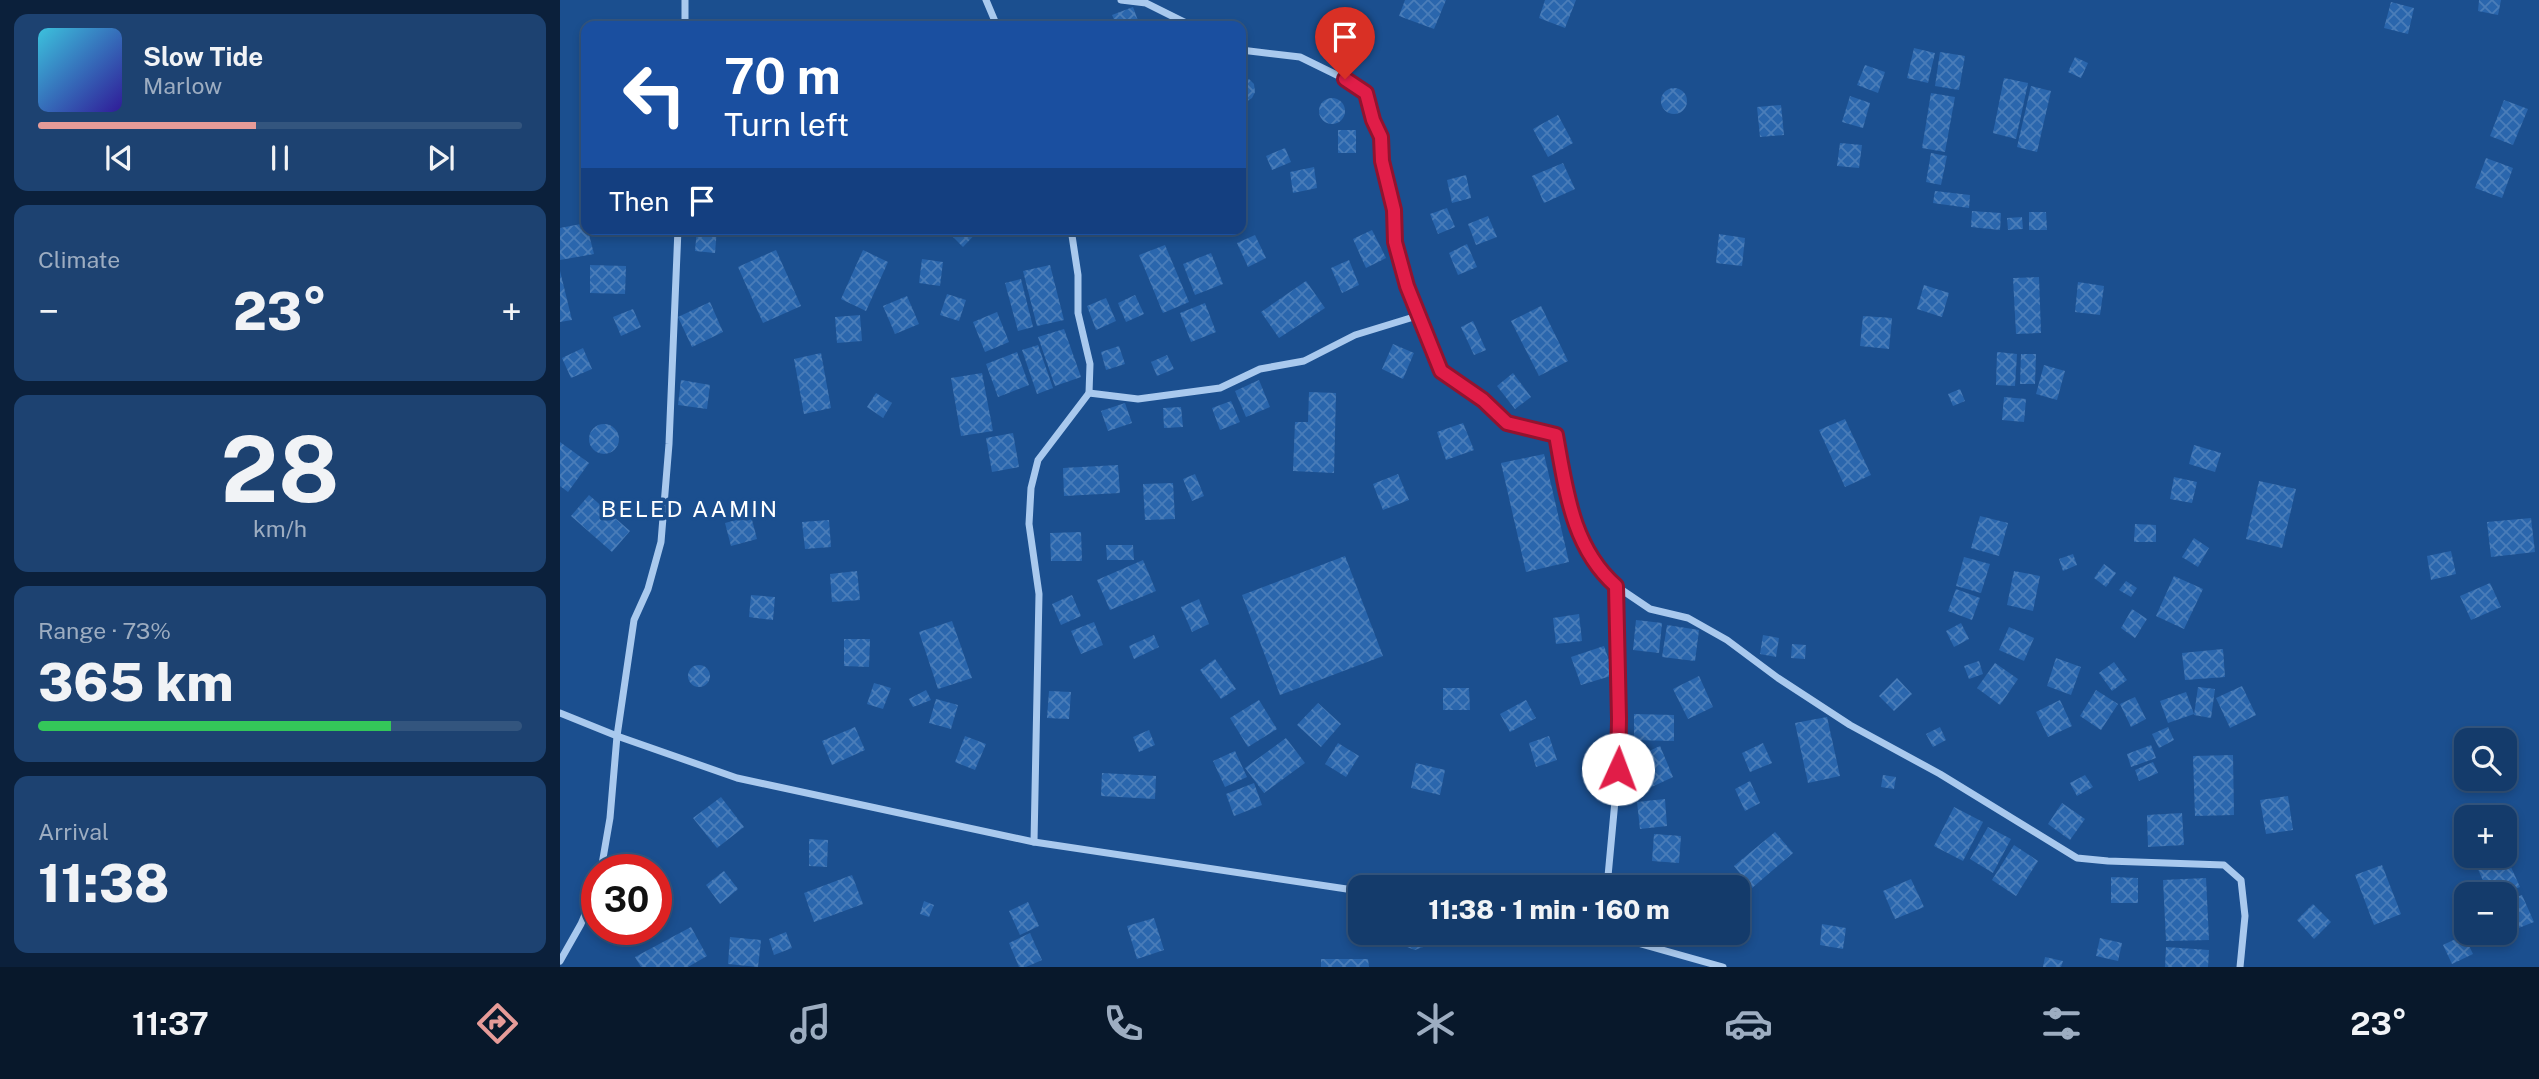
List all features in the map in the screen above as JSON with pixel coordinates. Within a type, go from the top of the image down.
[{"type":"street","points":[[685,0],[685,21]]},
{"type":"street","points":[[986,0],[995,21]]},
{"type":"street","points":[[1121,0],[1146,3],[1182,21]]},
{"type":"street","points":[[1246,51],[1300,57],[1345,79],[1366,93],[1381,137],[1382,161],[1394,210],[1395,242],[1417,316],[1441,371],[1483,400],[1507,423],[1556,435],[1571,509],[1584,549],[1601,573],[1650,609],[1688,618],[1727,640],[1778,678],[1850,725],[1940,774],[2077,858],[2224,865],[2241,880],[2245,916],[2240,967]]},
{"type":"street","points":[[604,854],[634,620],[648,589],[660,542],[669,444],[678,235]]},
{"type":"street","points":[[1034,842],[1039,594],[1029,524],[1031,488],[1038,460],[1090,393],[1090,364],[1078,313],[1078,275],[1072,235]]},
{"type":"street","points":[[1090,393],[1139,399],[1220,388],[1260,369],[1304,361],[1355,335],[1417,316]]},
{"type":"street","points":[[1608,875],[1620,747],[1616,586]]},
{"type":"street","points":[[560,713],[737,778],[1034,842],[1348,889]]},
{"type":"street","points":[[560,961],[581,924]]},
{"type":"street","points":[[1645,945],[1723,967]]},
{"type":"building","points":[[1405,0],[1446,0],[1434,29],[1399,16]]},
{"type":"building","points":[[1545,0],[1576,0],[1565,28],[1539,18]]},
{"type":"building","points":[[2479,0],[2501,0],[2498,15],[2478,11]]},
{"type":"building","points":[[2391,2],[2414,8],[2408,34],[2384,28]]},
{"type":"building","points":[[1133,7],[1138,21],[1115,21],[1112,15]]},
{"type":"building","points":[[1914,48],[1935,53],[1928,83],[1907,78]]},
{"type":"building","points":[[1940,52],[1965,56],[1959,90],[1935,86]]},
{"type":"building","points":[[2075,57],[2088,63],[2081,78],[2068,72]]},
{"type":"building","points":[[1865,65],[1885,72],[1878,93],[1857,85]]},
{"type":"building","points":[[2004,78],[2028,83],[2016,139],[1993,133]]},
{"type":"building","points":[[1246,79],[1254,84],[1255,92],[1246,102]]},
{"type":"building","points":[[2031,86],[2051,91],[2037,152],[2017,147]]},
{"type":"building","points":[[1674,88],[1683,92],[1687,101],[1683,110],[1674,114],[1665,110],[1661,101],[1665,92]]},
{"type":"building","points":[[1931,93],[1955,97],[1945,152],[1922,148]]},
{"type":"building","points":[[1850,96],[1870,103],[1863,128],[1842,122]]},
{"type":"building","points":[[1332,98],[1342,101],[1345,111],[1342,121],[1332,124],[1322,121],[1319,111],[1322,101]]},
{"type":"building","points":[[2504,100],[2528,109],[2513,145],[2490,136]]},
{"type":"building","points":[[1781,105],[1784,135],[1760,137],[1757,107]]},
{"type":"building","points":[[1558,115],[1573,143],[1548,157],[1533,129]]},
{"type":"building","points":[[1338,130],[1356,130],[1356,153],[1338,153]]},
{"type":"building","points":[[1840,143],[1862,145],[1859,168],[1837,166]]},
{"type":"building","points":[[1285,148],[1291,162],[1272,170],[1266,156]]},
{"type":"building","points":[[1931,153],[1947,156],[1941,185],[1926,182]]},
{"type":"building","points":[[2486,158],[2513,168],[2502,198],[2475,188]]},
{"type":"building","points":[[1563,163],[1575,189],[1544,203],[1532,176]]},
{"type":"building","points":[[1314,167],[1317,188],[1293,193],[1290,172]]},
{"type":"building","points":[[1466,175],[1471,198],[1452,203],[1447,180]]},
{"type":"building","points":[[1935,191],[1970,195],[1969,208],[1933,203]]},
{"type":"building","points":[[1447,208],[1455,227],[1438,234],[1430,214]]},
{"type":"building","points":[[1972,211],[2001,213],[2000,230],[1971,227]]},
{"type":"building","points":[[2029,212],[2046,212],[2047,230],[2029,230]]},
{"type":"building","points":[[1488,216],[1497,237],[1476,245],[1468,224]]},
{"type":"building","points":[[2022,217],[2023,229],[2008,230],[2007,218]]},
{"type":"building","points":[[581,224],[581,235],[589,235],[594,254],[560,260],[560,228]]},
{"type":"building","points":[[1372,230],[1386,258],[1366,268],[1353,239]]},
{"type":"building","points":[[1719,234],[1745,238],[1742,266],[1716,263]]},
{"type":"building","points":[[696,235],[716,235],[715,253],[695,251]]},
{"type":"building","points":[[951,235],[974,235],[963,247]]},
{"type":"building","points":[[1255,235],[1266,258],[1248,267],[1237,243]]},
{"type":"building","points":[[1467,244],[1477,267],[1458,275],[1449,253]]},
{"type":"building","points":[[1165,245],[1189,302],[1163,313],[1139,255]]},
{"type":"building","points":[[776,250],[801,306],[763,323],[738,267]]},
{"type":"building","points":[[863,250],[888,262],[866,311],[841,299]]},
{"type":"building","points":[[1211,253],[1223,284],[1195,295],[1183,264]]},
{"type":"building","points":[[922,259],[943,262],[940,286],[919,283]]},
{"type":"building","points":[[1349,260],[1359,285],[1342,293],[1331,268]]},
{"type":"building","points":[[590,265],[626,266],[625,294],[590,293]]},
{"type":"building","points":[[1050,265],[1064,320],[1037,326],[1023,271]]},
{"type":"building","points":[[560,271],[572,320],[560,322]]},
{"type":"building","points":[[2039,277],[2041,333],[2016,334],[2013,278]]},
{"type":"building","points":[[1021,279],[1033,327],[1018,331],[1005,283]]},
{"type":"building","points":[[1306,281],[1325,308],[1279,338],[1261,312]]},
{"type":"building","points":[[2078,282],[2104,286],[2100,315],[2075,312]]},
{"type":"building","points":[[1924,285],[1949,293],[1942,317],[1917,309]]},
{"type":"building","points":[[947,294],[966,300],[959,321],[940,315]]},
{"type":"building","points":[[1135,295],[1144,314],[1126,322],[1118,303]]},
{"type":"building","points":[[907,296],[919,324],[895,334],[883,306]]},
{"type":"building","points":[[1106,298],[1116,321],[1096,330],[1087,306]]},
{"type":"building","points":[[710,302],[723,332],[692,347],[678,317]]},
{"type":"building","points":[[1205,303],[1216,332],[1191,342],[1180,313]]},
{"type":"building","points":[[1541,306],[1568,361],[1539,376],[1511,321]]},
{"type":"building","points":[[633,309],[641,327],[621,336],[613,317]]},
{"type":"building","points":[[997,312],[1009,342],[985,352],[973,322]]},
{"type":"building","points":[[860,315],[862,341],[837,343],[835,317]]},
{"type":"building","points":[[1863,316],[1892,318],[1889,349],[1860,346]]},
{"type":"building","points":[[1473,321],[1486,350],[1474,355],[1461,327]]},
{"type":"building","points":[[1064,329],[1081,377],[1055,386],[1038,337]]},
{"type":"building","points":[[1393,344],[1414,353],[1403,379],[1382,369]]},
{"type":"building","points":[[1038,345],[1053,388],[1037,394],[1022,350]]},
{"type":"building","points":[[1119,346],[1125,364],[1106,370],[1101,352]]},
{"type":"building","points":[[583,348],[592,369],[571,378],[562,358]]},
{"type":"building","points":[[1017,352],[1029,385],[998,397],[986,364]]},
{"type":"building","points":[[1997,352],[2017,354],[2015,386],[1996,385]]},
{"type":"building","points":[[821,353],[831,408],[804,414],[794,359]]},
{"type":"building","points":[[2021,354],[2036,354],[2035,384],[2020,384]]},
{"type":"building","points":[[1167,355],[1174,369],[1157,376],[1151,362]]},
{"type":"building","points":[[2044,365],[2065,371],[2057,400],[2036,394]]},
{"type":"building","points":[[982,373],[993,431],[961,436],[951,378]]},
{"type":"building","points":[[1513,373],[1531,397],[1515,409],[1497,386]]},
{"type":"building","points":[[681,380],[710,385],[707,409],[678,405]]},
{"type":"building","points":[[1259,380],[1270,407],[1246,417],[1235,391]]},
{"type":"building","points":[[1960,389],[1965,401],[1953,406],[1948,394]]},
{"type":"building","points":[[1309,392],[1336,393],[1334,473],[1293,471],[1295,422],[1308,422]]},
{"type":"building","points":[[876,393],[892,403],[883,418],[867,407]]},
{"type":"building","points":[[2004,397],[2026,399],[2024,422],[2002,420]]},
{"type":"building","points":[[1231,401],[1240,422],[1220,430],[1212,408]]},
{"type":"building","points":[[1125,403],[1132,423],[1108,431],[1101,411]]},
{"type":"building","points":[[1181,407],[1183,427],[1164,428],[1163,408]]},
{"type":"building","points":[[1845,419],[1871,475],[1845,487],[1819,430]]},
{"type":"building","points":[[1463,423],[1474,450],[1446,460],[1437,432]]},
{"type":"building","points":[[604,424],[615,428],[619,439],[615,450],[604,454],[593,450],[589,439],[593,428]]},
{"type":"building","points":[[1013,433],[1019,467],[992,472],[986,438]]},
{"type":"building","points":[[560,442],[589,463],[568,492],[560,486]]},
{"type":"building","points":[[2194,445],[2221,453],[2215,472],[2189,464]]},
{"type":"building","points":[[1544,454],[1569,562],[1526,572],[1501,463]]},
{"type":"building","points":[[1118,465],[1120,493],[1064,496],[1063,468]]},
{"type":"building","points":[[1195,474],[1204,496],[1192,501],[1183,479]]},
{"type":"building","points":[[1398,474],[1409,500],[1383,510],[1373,484]]},
{"type":"building","points":[[2174,477],[2197,482],[2192,503],[2170,499]]},
{"type":"building","points":[[2259,481],[2296,489],[2282,548],[2246,539]]},
{"type":"building","points":[[1173,483],[1175,519],[1145,520],[1143,484]]},
{"type":"building","points":[[589,495],[630,531],[612,552],[571,516]]},
{"type":"building","points":[[751,516],[757,539],[731,546],[725,523]]},
{"type":"building","points":[[1980,516],[2008,523],[1999,556],[1971,548]]},
{"type":"building","points":[[2531,518],[2535,552],[2491,557],[2487,522]]},
{"type":"building","points":[[829,520],[831,547],[805,549],[802,522]]},
{"type":"building","points":[[2135,524],[2156,525],[2156,542],[2134,542]]},
{"type":"building","points":[[1081,532],[1082,561],[1051,561],[1050,533]]},
{"type":"building","points":[[2194,538],[2209,548],[2198,567],[2182,557]]},
{"type":"building","points":[[1106,545],[1133,545],[1134,560],[1107,560]]},
{"type":"building","points":[[2451,551],[2456,574],[2431,580],[2427,556]]},
{"type":"building","points":[[2073,554],[2077,565],[2063,571],[2059,559]]},
{"type":"building","points":[[1345,556],[1383,656],[1280,695],[1242,595]]},
{"type":"building","points":[[1964,557],[1990,564],[1981,593],[1956,586]]},
{"type":"building","points":[[1143,560],[1156,591],[1110,610],[1097,580]]},
{"type":"building","points":[[2104,564],[2116,573],[2106,587],[2094,578]]},
{"type":"building","points":[[857,571],[860,600],[832,602],[830,574]]},
{"type":"building","points":[[2014,571],[2040,576],[2033,611],[2007,605]]},
{"type":"building","points":[[2174,576],[2203,589],[2184,629],[2156,616]]},
{"type":"building","points":[[2126,581],[2137,588],[2131,597],[2119,590]]},
{"type":"building","points":[[2490,583],[2501,607],[2471,620],[2460,596]]},
{"type":"building","points":[[1956,589],[1980,598],[1972,620],[1948,611]]},
{"type":"building","points":[[751,595],[775,597],[773,620],[749,617]]},
{"type":"building","points":[[1072,595],[1081,616],[1061,625],[1052,604]]},
{"type":"building","points":[[1199,599],[1209,624],[1192,632],[1181,607]]},
{"type":"building","points":[[2132,609],[2147,619],[2135,638],[2121,628]]},
{"type":"building","points":[[1579,614],[1582,641],[1556,644],[1553,618]]},
{"type":"building","points":[[1636,620],[1662,623],[1659,653],[1633,650]]},
{"type":"building","points":[[952,621],[972,678],[938,689],[919,632]]},
{"type":"building","points":[[1094,622],[1103,645],[1081,654],[1071,631]]},
{"type":"building","points":[[1961,623],[1969,639],[1954,647],[1946,631]]},
{"type":"building","points":[[1667,625],[1699,630],[1695,661],[1662,657]]},
{"type":"building","points":[[2009,627],[2034,638],[2024,661],[1999,650]]},
{"type":"building","points":[[1154,635],[1159,647],[1134,659],[1129,646]]},
{"type":"building","points":[[1763,635],[1779,638],[1776,657],[1760,654]]},
{"type":"building","points":[[844,639],[870,639],[869,667],[844,666]]},
{"type":"building","points":[[1792,644],[1806,645],[1805,659],[1791,658]]},
{"type":"building","points":[[1604,646],[1614,675],[1581,685],[1571,657]]},
{"type":"building","points":[[2223,649],[2225,677],[2185,680],[2182,653]]},
{"type":"building","points":[[2056,658],[2081,667],[2071,695],[2047,686]]},
{"type":"building","points":[[1215,659],[1236,689],[1221,699],[1200,670]]},
{"type":"building","points":[[1979,661],[1983,674],[1969,679],[1964,666]]},
{"type":"building","points":[[2114,662],[2127,680],[2112,691],[2099,673]]},
{"type":"building","points":[[1995,663],[2018,679],[2000,705],[1977,688]]},
{"type":"building","points":[[699,665],[707,668],[710,676],[707,684],[699,687],[691,684],[688,676],[691,668]]},
{"type":"building","points":[[1699,676],[1713,707],[1688,719],[1673,689]]},
{"type":"building","points":[[1897,678],[1912,694],[1894,711],[1879,696]]},
{"type":"building","points":[[874,683],[891,688],[883,709],[867,704]]},
{"type":"building","points":[[2242,686],[2256,715],[2230,728],[2216,698]]},
{"type":"building","points":[[2198,687],[2215,689],[2211,718],[2194,715]]},
{"type":"building","points":[[1443,688],[1469,688],[1470,710],[1443,710]]},
{"type":"building","points":[[926,690],[931,700],[913,707],[909,699]]},
{"type":"building","points":[[2096,690],[2118,704],[2101,730],[2080,716]]},
{"type":"building","points":[[1049,691],[1071,692],[1069,719],[1047,718]]},
{"type":"building","points":[[2186,692],[2194,714],[2168,723],[2160,701]]},
{"type":"building","points":[[2135,697],[2146,719],[2131,727],[2120,704]]},
{"type":"building","points":[[936,699],[958,705],[951,729],[929,723]]},
{"type":"building","points":[[1259,700],[1277,729],[1248,747],[1230,718]]},
{"type":"building","points":[[1526,700],[1536,718],[1510,732],[1500,714]]},
{"type":"building","points":[[2060,700],[2072,726],[2048,737],[2036,712]]},
{"type":"building","points":[[1318,703],[1341,724],[1321,747],[1297,725]]},
{"type":"building","points":[[1634,714],[1674,715],[1674,741],[1634,740]]},
{"type":"building","points":[[1827,717],[1840,776],[1808,783],[1795,723]]},
{"type":"building","points":[[855,727],[865,750],[832,765],[822,741]]},
{"type":"building","points":[[1940,727],[1946,740],[1933,747],[1926,734]]},
{"type":"building","points":[[2168,727],[2174,740],[2159,748],[2152,734]]},
{"type":"building","points":[[1149,730],[1155,745],[1139,752],[1133,737]]},
{"type":"building","points":[[965,736],[986,744],[975,770],[955,762]]},
{"type":"building","points":[[1549,736],[1557,760],[1536,767],[1529,743]]},
{"type":"building","points":[[1286,738],[1305,763],[1264,793],[1245,768]]},
{"type":"building","points":[[1338,743],[1359,756],[1346,777],[1325,764]]},
{"type":"building","points":[[1763,743],[1772,763],[1750,772],[1742,753]]},
{"type":"building","points":[[2151,745],[2156,758],[2131,767],[2127,754]]},
{"type":"building","points":[[1660,746],[1673,777],[1641,792],[1627,761]]},
{"type":"building","points":[[1235,751],[1247,777],[1225,787],[1213,761]]},
{"type":"building","points":[[2233,755],[2234,815],[2195,816],[2193,756]]},
{"type":"building","points":[[2153,762],[2158,773],[2139,781],[2135,770]]},
{"type":"building","points":[[1416,763],[1445,770],[1440,795],[1411,788]]},
{"type":"building","points":[[1102,773],[1156,776],[1155,799],[1101,796]]},
{"type":"building","points":[[1883,775],[1896,777],[1894,789],[1881,787]]},
{"type":"building","points":[[2085,775],[2093,787],[2077,796],[2070,783]]},
{"type":"building","points":[[1750,781],[1760,803],[1745,811],[1735,789]]},
{"type":"building","points":[[1254,783],[1262,805],[1234,816],[1226,794]]},
{"type":"building","points":[[2288,796],[2293,830],[2266,834],[2260,800]]},
{"type":"building","points":[[721,797],[744,827],[717,848],[693,818]]},
{"type":"building","points":[[1665,799],[1667,826],[1640,829],[1637,802]]},
{"type":"building","points":[[2062,803],[2085,819],[2070,840],[2048,824]]},
{"type":"building","points":[[1954,807],[1983,822],[1963,861],[1934,846]]},
{"type":"building","points":[[2182,813],[2184,845],[2148,847],[2147,815]]},
{"type":"building","points":[[1988,827],[2011,839],[1993,873],[1970,859]]},
{"type":"building","points":[[1775,832],[1793,853],[1752,888],[1750,875],[1741,875],[1734,866]]},
{"type":"building","points":[[1654,834],[1681,836],[1679,863],[1652,861]]},
{"type":"building","points":[[809,839],[828,840],[827,867],[809,866]]},
{"type":"building","points":[[2014,845],[2038,861],[2016,896],[1992,880]]},
{"type":"building","points":[[2382,865],[2401,914],[2374,925],[2355,875]]},
{"type":"building","points":[[2477,868],[2511,868],[2520,887],[2517,888],[2517,882],[2484,882]]},
{"type":"building","points":[[724,871],[738,889],[720,904],[706,885]]},
{"type":"building","points":[[852,875],[863,904],[814,922],[804,893]]},
{"type":"building","points":[[2111,877],[2138,878],[2138,903],[2111,903]]},
{"type":"building","points":[[2206,878],[2209,940],[2166,941],[2163,880]]},
{"type":"building","points":[[1911,879],[1924,907],[1895,919],[1883,891]]},
{"type":"building","points":[[2522,895],[2534,922],[2517,929],[2517,897]]},
{"type":"building","points":[[924,901],[934,905],[929,917],[920,914]]},
{"type":"building","points":[[1028,902],[1039,926],[1020,935],[1009,911]]},
{"type":"building","points":[[2313,904],[2331,922],[2314,939],[2297,920]]},
{"type":"building","points":[[1154,918],[1164,950],[1137,959],[1127,926]]},
{"type":"building","points":[[1822,924],[1846,928],[1843,949],[1820,945]]},
{"type":"building","points":[[691,927],[707,956],[688,967],[641,967],[635,957],[657,945],[672,945],[672,937]]},
{"type":"building","points":[[786,932],[792,948],[774,955],[769,939]]},
{"type":"building","points":[[1030,933],[1042,960],[1019,967],[1009,943]]},
{"type":"building","points":[[730,937],[761,940],[758,967],[728,964]]},
{"type":"building","points":[[2100,938],[2122,943],[2118,961],[2096,956]]},
{"type":"building","points":[[2454,940],[2454,945],[2469,945],[2473,954],[2452,964],[2443,945]]},
{"type":"building","points":[[1406,945],[1425,945],[1415,950]]},
{"type":"building","points":[[2166,947],[2209,950],[2208,967],[2165,967]]},
{"type":"building","points":[[2045,957],[2063,961],[2061,967],[2043,967]]},
{"type":"building","points":[[1321,959],[1368,959],[1369,967],[1321,967]]},
{"type":"district","name":"BELED AAMIN","points":[[690,509]]},
{"type":"route","points":[[1345,79],[1366,93],[1381,137],[1382,161],[1394,210],[1395,242],[1417,316],[1441,371],[1483,400],[1507,423],[1556,435],[1571,509],[1584,549],[1601,573],[1616,586],[1620,747],[1618,769]]}]
